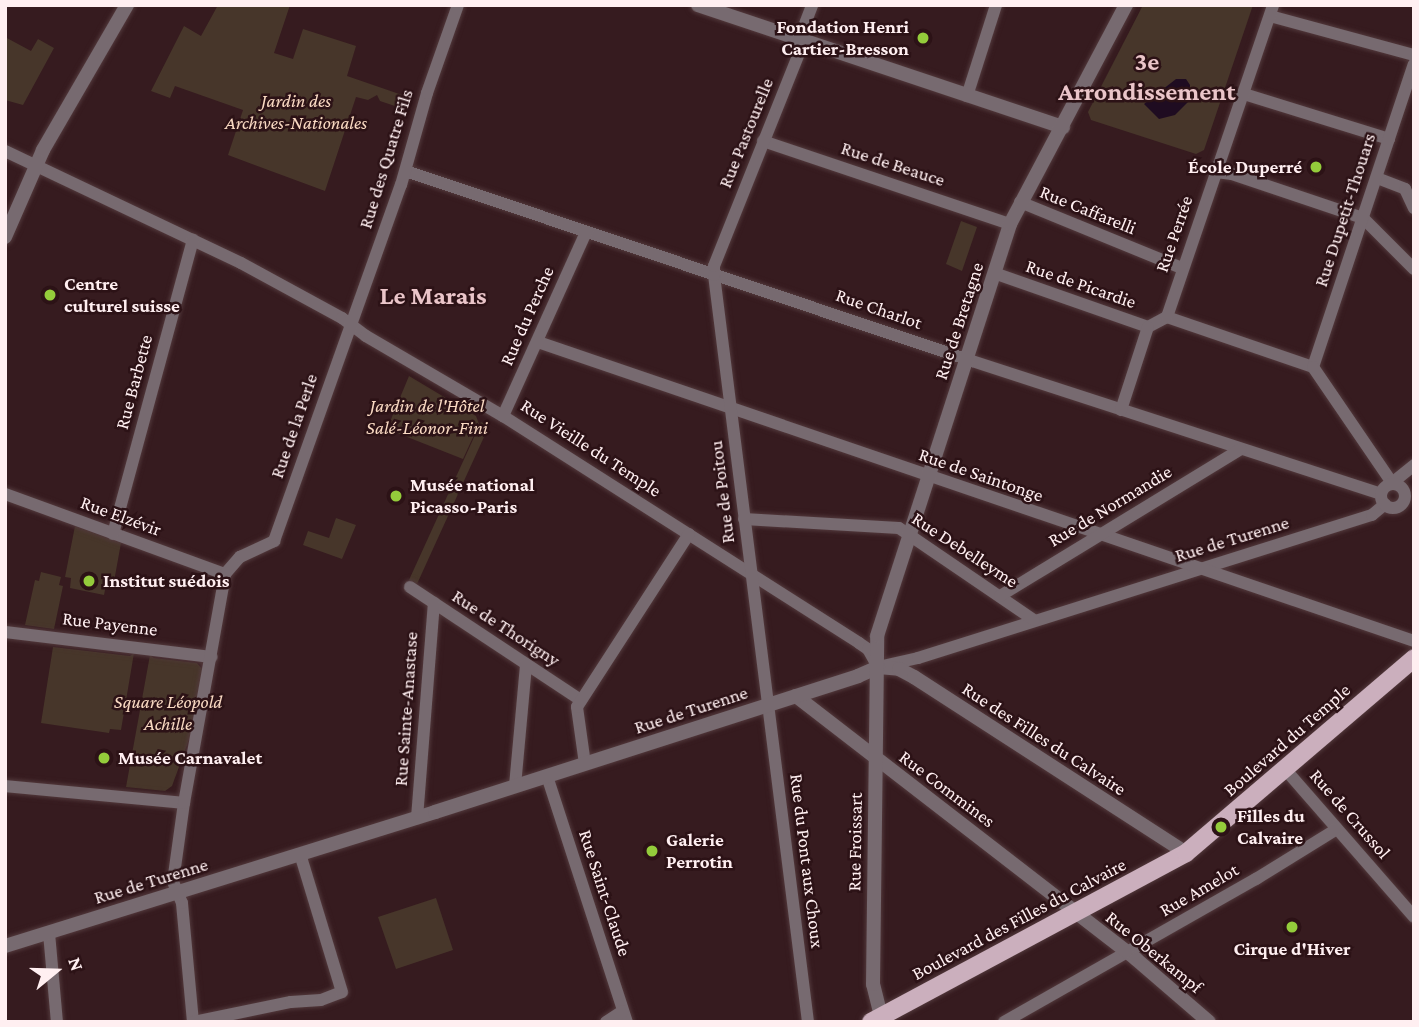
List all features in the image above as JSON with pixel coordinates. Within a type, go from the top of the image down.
[{"type":"main road","name":"Boulevard du Temple","points":[[1186,853],[1414,658]]},
{"type":"main road","name":"Boulevard des Filles du Calvaire","points":[[876,1019],[1186,853]]},
{"type":"street","points":[[5,237],[36,163],[127,5]]},
{"type":"street","name":"Rue des Quatre Fils","points":[[351,324],[405,171],[427,93],[458,5]]},
{"type":"street","points":[[698,5],[1063,127]]},
{"type":"street","name":"Rue Pastourelle","points":[[714,275],[714,266],[802,41],[812,5]]},
{"type":"street","points":[[967,96],[996,5]]},
{"type":"street","name":"Rue de Bretagne","points":[[878,667],[877,636],[1010,224],[1126,5]]},
{"type":"street","points":[[1271,10],[1414,55]]},
{"type":"street","name":"Rue Perrée","points":[[1167,317],[1271,10]]},
{"type":"street","name":"Rue Dupetit-Thouars","points":[[1313,367],[1414,64]]},
{"type":"street","points":[[1244,94],[1389,139]]},
{"type":"street","name":"Rue de Beauce","points":[[763,141],[1010,224]]},
{"type":"street","name":"Rue Vieille du Temple","points":[[5,151],[36,163],[193,240],[351,324],[366,336],[503,416],[859,643],[868,649],[878,667]]},
{"type":"street","name":"Rue Charlot","points":[[405,171],[1241,449],[1383,499]]},
{"type":"street","points":[[1216,172],[1232,174],[1363,218],[1413,267]]},
{"type":"street","points":[[1377,178],[1405,189],[1414,208]]},
{"type":"street","name":"Rue Caffarelli","points":[[1020,202],[1182,268]]},
{"type":"street","name":"Rue du Perche","points":[[503,416],[586,232]]},
{"type":"street","name":"Rue Barbette","points":[[113,534],[193,240]]},
{"type":"street","name":"Rue de Picardie","points":[[994,273],[1148,327],[1167,317]]},
{"type":"street","name":"Rue de Poitou","points":[[714,275],[768,705]]},
{"type":"street","points":[[1167,317],[1313,367],[1392,484],[1402,487],[1405,498],[1395,508],[1383,499],[1385,487],[1392,484],[1414,465]]},
{"type":"street","name":"Rue de la Perle","points":[[225,574],[240,556],[274,541],[351,324]]},
{"type":"street","points":[[1121,410],[1148,327]]},
{"type":"street","name":"Rue de Saintonge","points":[[538,342],[929,478],[1414,641]]},
{"type":"street","name":"Rue de Normandie","points":[[1000,596],[1241,449]]},
{"type":"street","name":"Rue Elzévir","points":[[5,494],[225,574]]},
{"type":"street","name":"Rue de Turenne","points":[[5,946],[417,818],[878,667],[918,658],[1375,514],[1383,499]]},
{"type":"street","name":"Rue Debelleyme","points":[[744,519],[899,528],[1034,620]]},
{"type":"street","points":[[585,764],[577,707],[580,700],[689,534]]},
{"type":"street","points":[[225,574],[184,803],[173,882],[183,903],[193,1022],[291,1002],[321,1000],[342,992],[300,854]]},
{"type":"street","name":"Rue de Thorigny","points":[[410,587],[580,700]]},
{"type":"street","name":"Rue Sainte-Anastase","points":[[417,818],[434,603]]},
{"type":"street","name":"Rue Payenne","points":[[5,632],[211,657]]},
{"type":"street","points":[[515,786],[526,663]]},
{"type":"street","name":"Rue Froissart","points":[[876,1019],[873,984],[878,667]]},
{"type":"street","name":"Rue des Filles du Calvaire","points":[[878,667],[899,669],[914,677],[1186,853]]},
{"type":"street","name":"Rue Commines","points":[[796,696],[1074,912]]},
{"type":"street","name":"Rue du Pont aux Choux","points":[[768,705],[808,1022]]},
{"type":"street","name":"Rue de Crussol","points":[[1285,769],[1414,917]]},
{"type":"street","name":"Rue Saint-Claude","points":[[547,776],[625,1016]]},
{"type":"street","points":[[5,786],[184,803]]},
{"type":"street","name":"Rue Amelot","points":[[1004,1022],[1256,879],[1337,829]]},
{"type":"street","name":"Rue Oberkampf","points":[[1074,912],[1209,1022]]},
{"type":"street","points":[[49,933],[57,1022]]},
{"type":"street","points":[[606,1022],[625,1016]]},
{"type":"green space","name":"Jardin des Archives-Nationales","points":[[218,5],[290,5],[274,53],[293,59],[303,29],[356,46],[347,76],[408,97],[411,99],[407,110],[380,101],[377,95],[368,100],[356,97],[325,191],[228,155],[243,110],[175,86],[170,98],[151,91],[184,26],[201,36]]},
{"type":"green space","points":[[1143,5],[1253,5],[1204,150],[1196,154],[1091,120],[1088,112]]},
{"type":"green space","points":[[5,37],[31,51],[38,39],[54,48],[23,105],[5,100]]},
{"type":"green space","points":[[961,221],[977,227],[962,271],[946,264]]},
{"type":"green space","name":"Jardin de l'Hôtel Salé-Léonor-Fini","points":[[409,376],[476,416],[479,424],[463,459],[387,429]]},
{"type":"green space","points":[[481,422],[489,426],[417,584],[409,580]]},
{"type":"green space","points":[[336,518],[356,525],[342,559],[303,545],[308,531],[329,538]]},
{"type":"green space","points":[[75,526],[121,543],[113,587],[106,585],[104,595],[70,588],[71,578],[65,577]]},
{"type":"green space","points":[[41,572],[61,577],[59,585],[63,586],[54,629],[25,625],[35,580],[39,581]]},
{"type":"green space","points":[[53,647],[130,656],[134,653],[121,730],[110,729],[109,733],[41,723]]},
{"type":"green space","name":"Square Léopold Achille","points":[[150,655],[154,658],[197,663],[203,670],[194,726],[172,786],[165,791],[126,787]]},
{"type":"green space","points":[[436,898],[453,950],[396,969],[378,917]]},
{"type":"shaded area","points":[[1176,79],[1186,79],[1190,85],[1189,101],[1175,115],[1159,119],[1144,104]]},
{"type":"place","name":"Fondation Henri Cartier-Bresson","points":[[923,38]]},
{"type":"place","name":"École Duperré","points":[[1316,167]]},
{"type":"place","name":"Centre culturel suisse","points":[[50,295]]},
{"type":"place","name":"Musée national Picasso-Paris","points":[[396,496]]},
{"type":"place","name":"Institut suédois","points":[[89,581]]},
{"type":"place","name":"Musée Carnavalet","points":[[104,758]]},
{"type":"place","name":"Filles du Calvaire","points":[[1221,827]]},
{"type":"place","name":"Galerie Perrotin","points":[[652,851]]},
{"type":"place","name":"Cirque d'Hiver","points":[[1292,927]]},
{"type":"district","name":"3e Arrondissement","points":[[1147,77]]},
{"type":"district","name":"Le Marais","points":[[433,296]]}]
